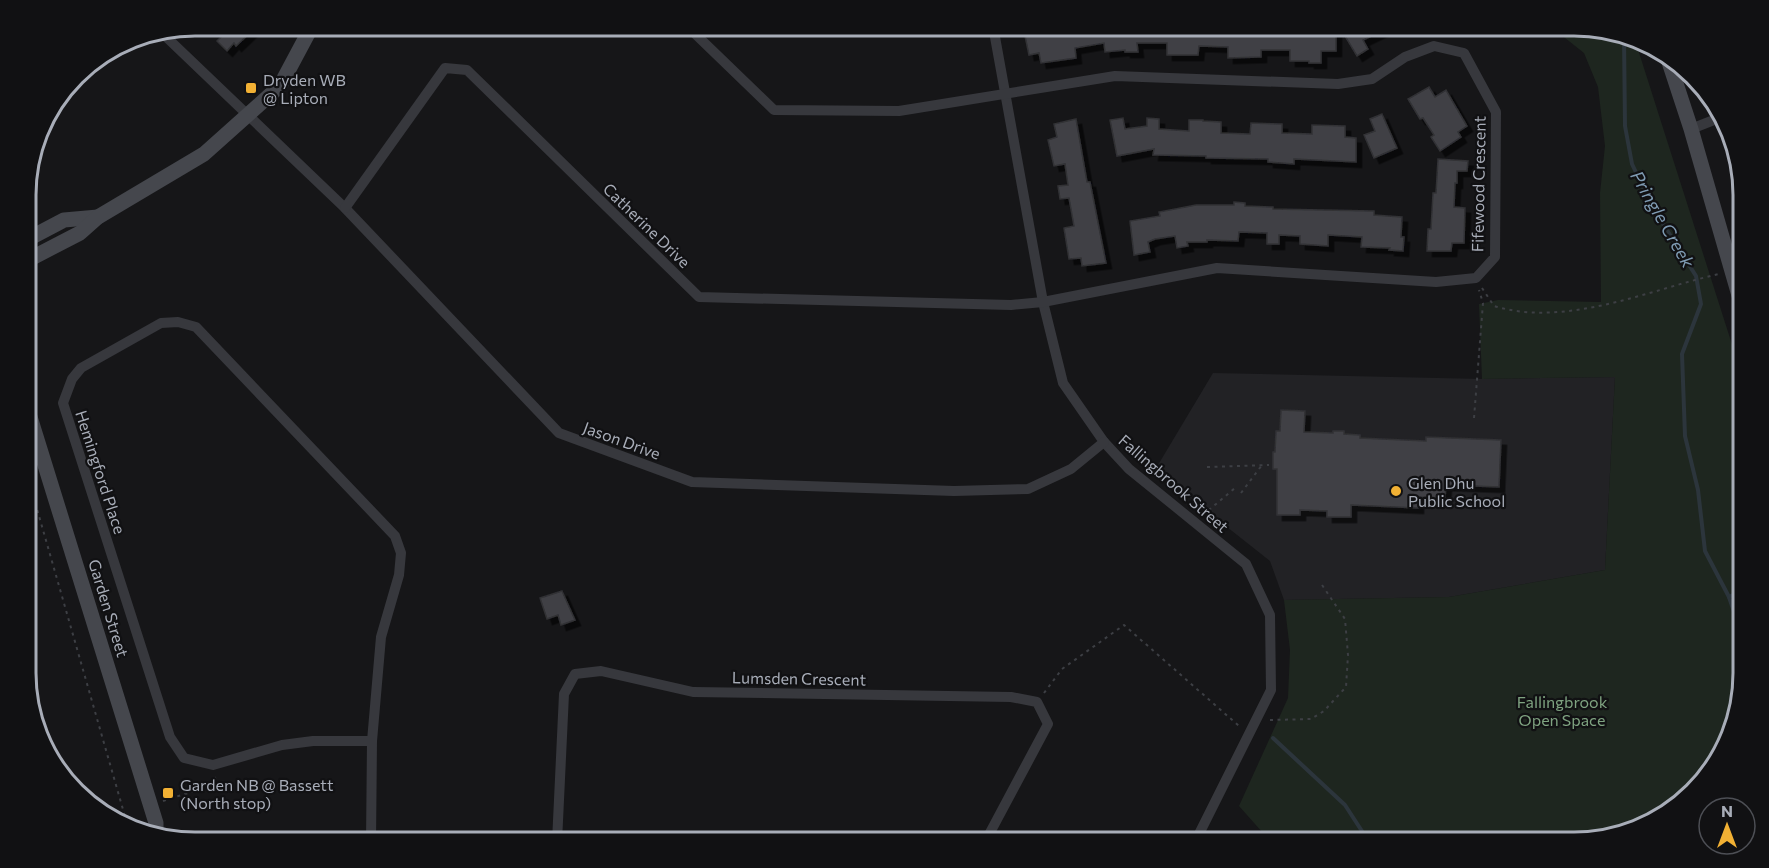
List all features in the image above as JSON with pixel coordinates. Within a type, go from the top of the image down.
[{"type":"street","points":[[36,256],[80,233],[98,217],[204,154],[280,86],[307,36]]},
{"type":"street","name":"Fifewood Crescent","points":[[697,36],[774,110],[899,111],[1115,76],[1338,84],[1372,79],[1405,57],[1434,46],[1464,53],[1496,112],[1495,257],[1476,278]]},
{"type":"street","name":"Fallingbrook Street","points":[[995,36],[1043,302],[1063,383],[1104,442],[1129,469],[1246,564],[1270,615],[1271,690],[1200,832]]},
{"type":"street","name":"Jason Drive","points":[[168,38],[345,208],[559,433],[692,482],[954,491],[1028,489],[1071,470],[1104,442]]},
{"type":"street","name":"Catherine Drive","points":[[345,208],[445,68],[467,70],[699,297],[999,305],[1043,302]]},
{"type":"street","points":[[1671,69],[1733,275]]},
{"type":"street","points":[[1691,129],[1714,120]]},
{"type":"street","points":[[36,235],[64,220],[98,217]]},
{"type":"street","points":[[1043,302],[1217,268],[1436,282],[1476,278]]},
{"type":"street","name":"Hemingford Place","points":[[370,832],[372,741],[381,638],[399,575],[400,553],[395,536],[196,327],[178,322],[161,323],[81,368],[72,379],[63,403],[170,737],[184,758],[213,765],[282,745],[312,741],[372,741]]},
{"type":"street","name":"Garden Street","points":[[36,436],[156,827]]},
{"type":"street","name":"Lumsden Crescent","points":[[557,832],[564,694],[575,674],[601,671],[693,692],[1011,697],[1037,702]]},
{"type":"street","points":[[990,832],[1048,724],[1037,702]]},
{"type":"path","points":[[1476,278],[1494,306],[1514,313],[1572,312],[1707,277]]},
{"type":"path","points":[[1474,418],[1483,303],[1476,278]]},
{"type":"path","points":[[1241,493],[1262,465]]},
{"type":"path","points":[[1207,466],[1269,465]]},
{"type":"path","points":[[1195,522],[1235,488]]},
{"type":"path","points":[[36,505],[125,816]]},
{"type":"path","points":[[1255,721],[1311,719],[1323,711],[1346,687],[1348,655],[1345,619],[1322,585]]},
{"type":"path","points":[[1037,702],[1062,669],[1124,625],[1249,734]]},
{"type":"path","points":[[150,805],[216,784],[213,765]]},
{"type":"shaded area","name":"Glen Dhu Public School","points":[[1213,373],[1482,379],[1615,377],[1605,570],[1449,597],[1284,600],[1270,561],[1155,470]]},
{"type":"green space","name":"Fallingbrook Open Space","points":[[1563,36],[1595,37],[1638,49],[1733,348],[1733,673],[1732,694],[1725,724],[1706,761],[1679,792],[1644,816],[1605,829],[1584,832],[1262,832],[1239,806],[1288,698],[1290,650],[1284,600],[1449,597],[1605,570],[1615,377],[1482,379],[1479,304],[1498,300],[1601,302],[1600,193],[1605,146],[1598,87],[1584,53]]},
{"type":"building","points":[[222,36],[246,36],[236,46],[234,43],[227,51],[217,41]]},
{"type":"building","points":[[1025,36],[1336,36],[1336,51],[1321,51],[1321,63],[1290,61],[1290,50],[1261,50],[1261,57],[1228,58],[1228,47],[1199,46],[1198,55],[1167,55],[1167,43],[1137,43],[1138,52],[1125,52],[1125,50],[1105,52],[1104,43],[1075,48],[1076,58],[1041,63],[1039,53],[1029,55]]},
{"type":"building","points":[[1345,36],[1371,36],[1363,40],[1368,49],[1357,56]]},
{"type":"building","points":[[1429,87],[1435,97],[1446,90],[1467,126],[1458,132],[1461,137],[1440,151],[1431,137],[1434,135],[1423,118],[1420,119],[1408,99]]},
{"type":"building","points":[[1382,114],[1397,148],[1374,158],[1364,135],[1375,131],[1370,119]]},
{"type":"building","points":[[1123,118],[1125,129],[1147,126],[1147,118],[1159,119],[1159,129],[1189,131],[1189,120],[1221,122],[1221,133],[1250,134],[1251,123],[1282,124],[1282,133],[1312,134],[1312,125],[1345,126],[1345,137],[1356,138],[1356,162],[1294,159],[1294,164],[1268,162],[1268,159],[1153,155],[1154,149],[1117,156],[1110,120]]},
{"type":"building","points":[[1076,119],[1087,182],[1090,182],[1106,263],[1082,266],[1081,258],[1069,259],[1064,228],[1074,226],[1069,198],[1060,199],[1058,186],[1068,185],[1065,164],[1054,166],[1048,140],[1057,137],[1054,124]]},
{"type":"building","points":[[1438,159],[1468,161],[1467,171],[1457,171],[1457,183],[1455,183],[1454,207],[1465,208],[1464,243],[1452,243],[1451,251],[1427,251],[1433,193],[1436,193]]},
{"type":"building","points":[[1234,202],[1245,203],[1245,206],[1273,207],[1273,209],[1374,211],[1374,215],[1402,217],[1403,251],[1361,247],[1362,237],[1328,235],[1328,246],[1300,244],[1300,236],[1279,235],[1279,244],[1267,244],[1267,233],[1239,232],[1238,241],[1187,242],[1188,246],[1177,248],[1175,236],[1155,239],[1148,242],[1150,252],[1134,255],[1130,221],[1160,216],[1159,212],[1196,205],[1234,205]]},
{"type":"building","points":[[1281,410],[1305,411],[1304,432],[1344,431],[1344,434],[1360,435],[1360,438],[1426,441],[1426,437],[1501,440],[1499,487],[1446,485],[1445,498],[1418,497],[1418,508],[1351,505],[1351,517],[1327,517],[1327,511],[1300,510],[1300,515],[1277,515],[1277,469],[1273,469],[1273,452],[1275,452],[1276,431],[1280,431]]},
{"type":"building","points":[[562,591],[575,620],[561,625],[558,615],[547,619],[540,598]]},
{"type":"waterway","name":"Pringle Creek","points":[[1624,44],[1625,126],[1632,164],[1653,208],[1696,276],[1701,304],[1682,354],[1685,436],[1698,490],[1705,551],[1733,609]]},
{"type":"waterway","points":[[1729,597],[1733,595]]},
{"type":"waterway","points":[[1273,738],[1345,805],[1363,832]]},
{"type":"place","name":"Dryden WB @ Lipton","points":[[251,88]]},
{"type":"place","name":"Glen Dhu Public School","points":[[1396,491]]},
{"type":"place","name":"Garden NB @ Bassett (North stop)","points":[[168,793]]}]
